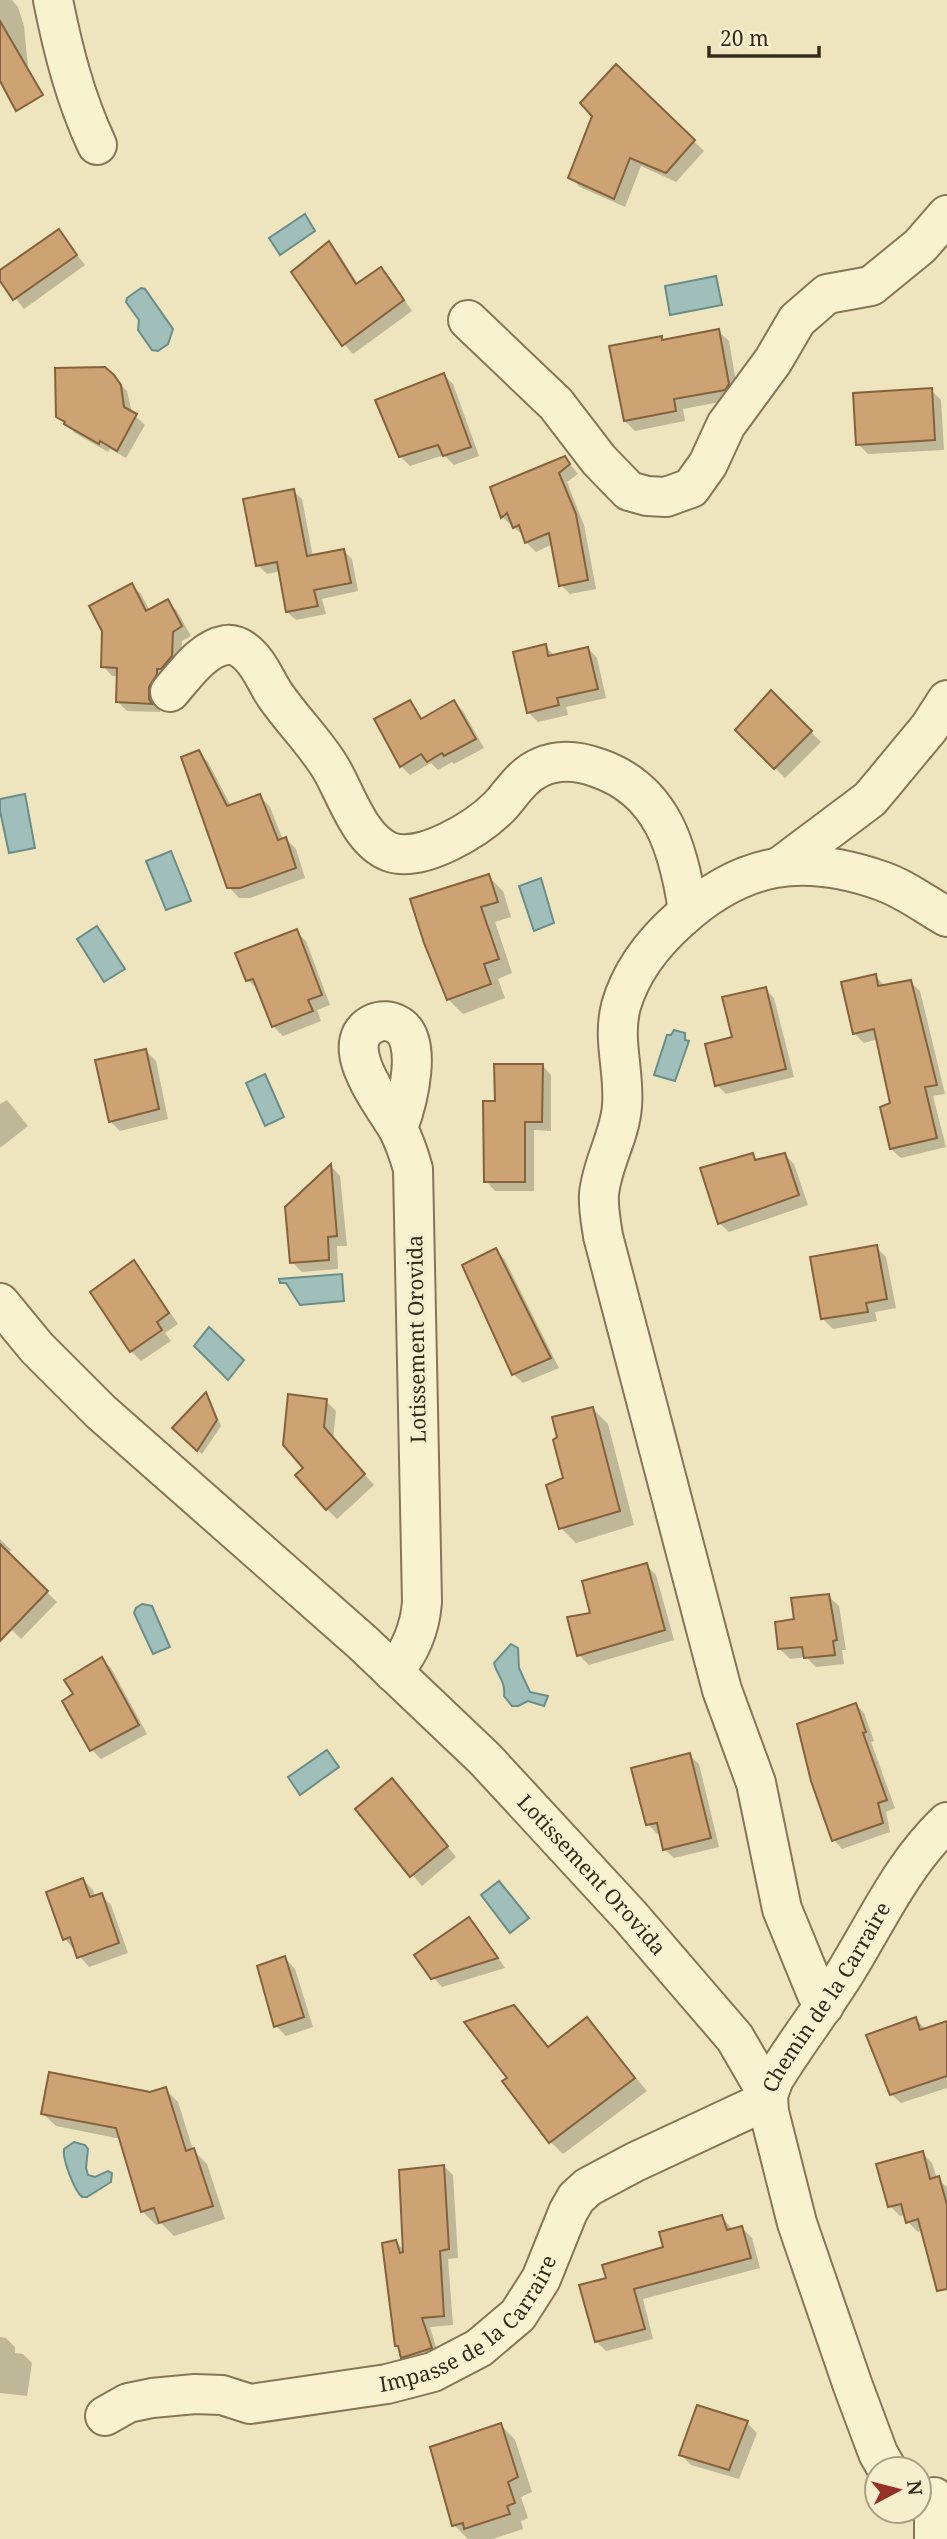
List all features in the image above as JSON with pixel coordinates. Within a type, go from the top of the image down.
[{"type":"street","points":[[53,0],[64,56],[87,125],[97,145]]},
{"type":"street","points":[[468,320],[556,404],[599,460],[629,491],[666,497],[691,488],[708,464],[726,425],[773,361],[797,320],[827,294],[871,286],[920,246],[947,215]]},
{"type":"street","points":[[170,692],[201,658],[213,649],[227,645],[239,647],[250,655],[275,696],[328,764],[365,832],[378,845],[390,852],[401,854],[429,850],[487,818],[525,776],[540,767],[572,762],[605,770],[646,797],[658,811],[669,834],[684,884],[688,911]]},
{"type":"street","points":[[782,865],[870,799],[929,728],[947,700]]},
{"type":"street","points":[[824,2006],[782,1909],[759,1796],[722,1690],[603,1236],[599,1193],[623,1105],[617,1042],[621,1007],[643,958],[701,900],[756,871],[782,865],[811,866],[846,871],[884,882],[947,918]]},
{"type":"street","name":"Lotissement Orovida","points":[[393,1672],[414,1640],[421,1618],[422,1602],[414,1189],[409,1154],[398,1128]]},
{"type":"street","name":"Lotissement Orovida","points":[[0,1303],[37,1348],[101,1412],[170,1470],[485,1759],[631,1916],[735,2038],[768,2098]]},
{"type":"street","name":"Chemin de la Carraire","points":[[879,2455],[797,2223],[780,2163],[768,2098],[774,2079],[848,1968],[897,1881],[928,1840],[947,1822]]},
{"type":"street","name":"Impasse de la Carraire","points":[[105,2416],[128,2403],[152,2398],[195,2394],[222,2395],[250,2404],[387,2384],[433,2372],[479,2348],[517,2315],[541,2278],[568,2212],[576,2198],[588,2187],[768,2098]]},
{"type":"water","points":[[305,214],[315,231],[280,255],[269,238]]},
{"type":"water","points":[[716,276],[722,305],[670,315],[665,286]]},
{"type":"water","points":[[141,288],[145,289],[173,329],[168,344],[158,351],[152,350],[138,330],[139,320],[126,302],[127,298]]},
{"type":"water","points":[[25,794],[35,848],[9,853],[0,799]]},
{"type":"water","points":[[171,851],[191,901],[166,910],[146,861]]},
{"type":"water","points":[[541,878],[554,923],[534,931],[519,886]]},
{"type":"water","points":[[97,926],[125,969],[104,982],[77,939]]},
{"type":"water","points":[[674,1030],[685,1033],[685,1040],[689,1041],[675,1081],[654,1075],[667,1035],[671,1035]]},
{"type":"water","points":[[265,1074],[284,1117],[265,1126],[246,1083]]},
{"type":"water","points":[[342,1274],[344,1301],[300,1305],[286,1283],[280,1283],[279,1279]]},
{"type":"water","points":[[209,1327],[244,1360],[228,1380],[194,1346]]},
{"type":"water","points":[[142,1604],[152,1606],[170,1647],[153,1654],[134,1613]]},
{"type":"water","points":[[511,1644],[518,1648],[519,1668],[530,1692],[548,1696],[544,1706],[528,1701],[512,1706],[504,1696],[503,1683],[494,1663]]},
{"type":"water","points":[[327,1750],[339,1767],[300,1795],[288,1777]]},
{"type":"water","points":[[499,1881],[529,1918],[510,1933],[481,1895]]},
{"type":"water","points":[[74,2142],[85,2145],[88,2149],[88,2175],[95,2177],[108,2171],[112,2173],[111,2182],[87,2197],[82,2197],[76,2189],[65,2160],[64,2149]]},
{"type":"building","points":[[0,21],[43,95],[16,111],[0,81]]},
{"type":"building","points":[[616,64],[695,140],[666,173],[630,158],[614,199],[568,178],[592,116],[580,103]]},
{"type":"building","points":[[59,229],[77,255],[13,300],[0,281],[0,270]]},
{"type":"building","points":[[329,241],[356,284],[381,267],[404,300],[342,346],[291,272]]},
{"type":"building","points":[[719,329],[729,384],[725,390],[674,399],[676,411],[624,421],[609,346],[662,336],[662,340]]},
{"type":"building","points":[[105,367],[121,385],[124,407],[137,414],[117,451],[100,441],[99,444],[56,417],[55,368]]},
{"type":"building","points":[[444,373],[471,447],[443,456],[438,445],[399,457],[375,400]]},
{"type":"building","points":[[932,388],[935,440],[856,445],[853,393]]},
{"type":"building","points":[[565,456],[570,464],[559,473],[576,514],[588,580],[559,586],[549,533],[525,543],[519,525],[513,528],[507,513],[501,518],[490,487]]},
{"type":"building","points":[[294,489],[307,556],[344,549],[351,583],[314,590],[318,606],[286,612],[277,562],[256,566],[243,499]]},
{"type":"building","points":[[132,583],[146,611],[168,599],[182,626],[173,632],[172,656],[161,669],[157,669],[149,687],[152,704],[116,702],[117,668],[101,667],[102,631],[89,606]]},
{"type":"building","points":[[546,644],[548,656],[588,647],[598,689],[557,698],[559,705],[527,713],[513,652]]},
{"type":"building","points":[[771,690],[812,731],[774,769],[735,730]]},
{"type":"building","points":[[410,700],[421,719],[454,700],[476,739],[427,762],[421,754],[400,767],[374,719]]},
{"type":"building","points":[[199,750],[227,806],[260,794],[278,840],[286,837],[296,868],[240,888],[227,888],[181,757]]},
{"type":"building","points":[[489,874],[498,902],[481,907],[499,959],[484,964],[491,984],[447,1000],[410,899]]},
{"type":"building","points":[[297,929],[322,995],[308,1000],[313,1011],[272,1027],[253,979],[246,981],[235,953]]},
{"type":"building","points":[[876,974],[878,986],[911,980],[937,1085],[925,1087],[937,1138],[890,1149],[880,1107],[890,1103],[874,1029],[853,1034],[841,982]]},
{"type":"building","points":[[766,987],[786,1069],[715,1086],[705,1044],[732,1037],[722,997]]},
{"type":"building","points":[[146,1049],[159,1109],[109,1122],[95,1060]]},
{"type":"building","points":[[494,1064],[543,1064],[542,1122],[525,1122],[525,1182],[484,1182],[483,1101],[495,1101]]},
{"type":"building","points":[[753,1153],[755,1160],[785,1153],[799,1195],[718,1224],[700,1168]]},
{"type":"building","points":[[331,1164],[337,1236],[328,1237],[329,1260],[290,1263],[285,1207]]},
{"type":"building","points":[[877,1245],[887,1299],[866,1303],[868,1312],[821,1319],[810,1257]]},
{"type":"building","points":[[496,1248],[551,1358],[512,1375],[462,1265]]},
{"type":"building","points":[[134,1260],[169,1313],[157,1322],[162,1330],[130,1352],[90,1292]]},
{"type":"building","points":[[206,1392],[217,1420],[197,1451],[172,1428]]},
{"type":"building","points":[[288,1394],[327,1399],[324,1427],[365,1474],[326,1510],[295,1475],[303,1468],[283,1445]]},
{"type":"building","points":[[593,1407],[620,1511],[559,1529],[546,1485],[563,1478],[553,1440],[557,1437],[552,1417]]},
{"type":"building","points":[[0,1544],[48,1591],[0,1641]]},
{"type":"building","points":[[647,1563],[665,1630],[577,1656],[567,1617],[590,1613],[582,1581]]},
{"type":"building","points":[[829,1594],[837,1640],[833,1641],[835,1655],[804,1658],[802,1647],[778,1649],[775,1622],[794,1619],[791,1598]]},
{"type":"building","points":[[102,1657],[139,1725],[90,1751],[62,1701],[73,1694],[64,1680]]},
{"type":"building","points":[[856,1703],[866,1732],[863,1733],[887,1800],[878,1803],[883,1823],[832,1841],[811,1781],[797,1724]]},
{"type":"building","points":[[690,1753],[711,1838],[663,1850],[657,1823],[646,1825],[631,1768]]},
{"type":"building","points":[[392,1778],[448,1846],[410,1877],[355,1809]]},
{"type":"building","points":[[83,1878],[90,1897],[102,1893],[119,1943],[77,1958],[70,1937],[63,1940],[46,1892]]},
{"type":"building","points":[[469,1917],[498,1958],[431,1979],[414,1955]]},
{"type":"building","points":[[285,1956],[304,2017],[274,2027],[257,1966]]},
{"type":"building","points":[[514,2005],[548,2047],[587,2017],[635,2078],[549,2143],[502,2081],[507,2078],[464,2022]]},
{"type":"building","points":[[916,2017],[920,2030],[947,2021],[947,2076],[890,2095],[866,2035]]},
{"type":"building","points":[[49,2072],[150,2092],[166,2087],[186,2151],[194,2148],[213,2206],[159,2223],[154,2208],[141,2212],[116,2128],[41,2114]]},
{"type":"building","points":[[923,2151],[930,2179],[939,2176],[947,2205],[947,2289],[937,2291],[918,2219],[906,2223],[901,2204],[888,2207],[876,2164]]},
{"type":"building","points":[[444,2165],[449,2249],[440,2251],[444,2316],[422,2318],[432,2348],[401,2358],[398,2346],[395,2346],[382,2243],[396,2240],[400,2253],[403,2252],[399,2170]]},
{"type":"building","points":[[722,2215],[727,2230],[742,2226],[751,2258],[634,2289],[645,2329],[595,2342],[579,2285],[606,2278],[602,2265],[663,2247],[659,2232]]},
{"type":"building","points":[[697,2405],[748,2421],[729,2470],[679,2455]]},
{"type":"building","points":[[501,2423],[518,2477],[508,2482],[515,2503],[507,2506],[510,2514],[464,2529],[463,2523],[452,2526],[430,2447]]}]
